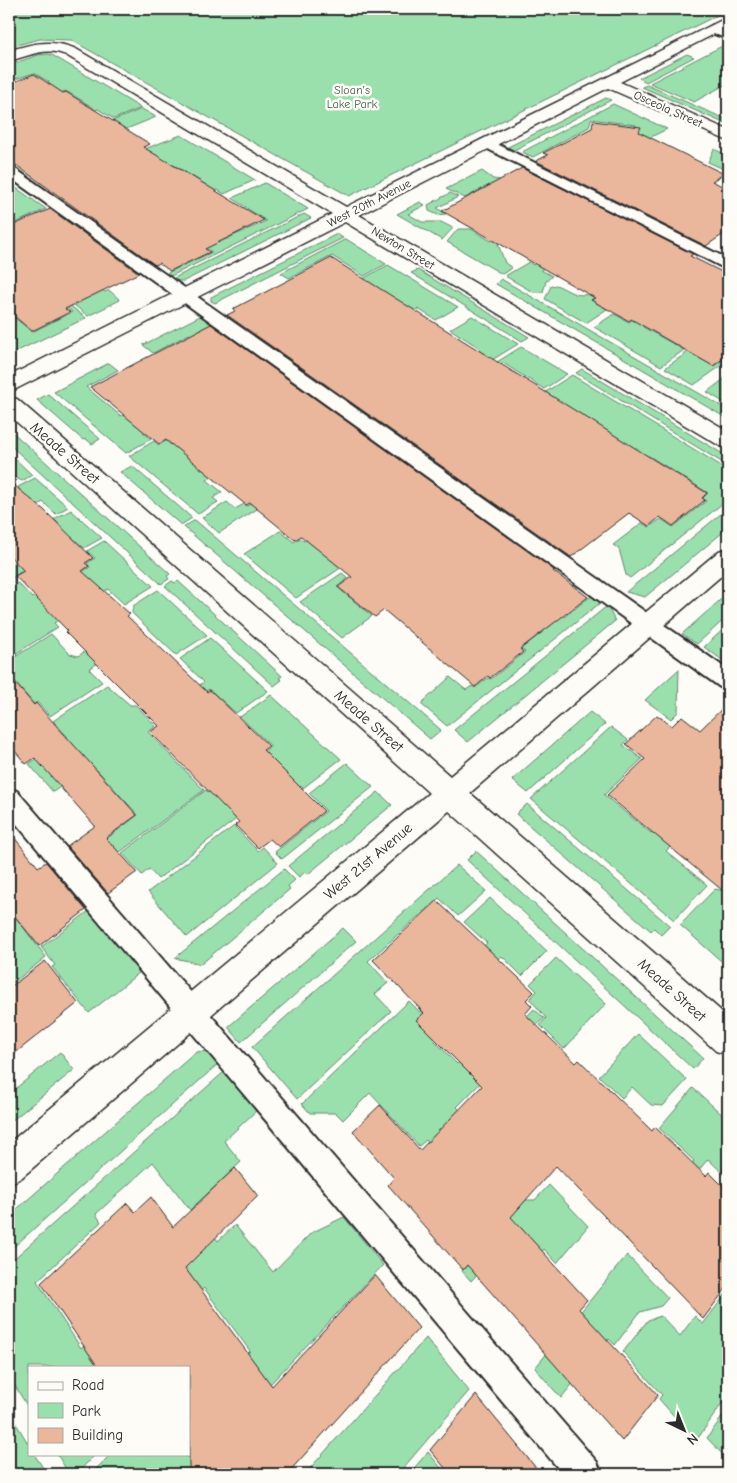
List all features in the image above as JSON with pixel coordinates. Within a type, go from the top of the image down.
[{"type":"street","name":"West 20th Avenue","points":[[9,384],[608,82],[723,28]]},
{"type":"street","name":"Newton Street","points":[[9,56],[30,49],[49,47],[71,52],[728,441]]},
{"type":"street","name":"Osceola Street","points":[[608,82],[728,136]]},
{"type":"street","name":"Meade Street","points":[[9,404],[728,1040]]},
{"type":"street","name":"West 21st Avenue","points":[[9,1166],[728,557]]},
{"type":"lane","points":[[487,143],[728,264]]},
{"type":"lane","points":[[9,171],[728,681]]},
{"type":"lane","points":[[9,798],[586,1474]]},
{"type":"green space","name":"Sloan's Lake Park","points":[[9,9],[728,10],[349,196],[71,40],[40,39],[9,47]]},
{"type":"green space","points":[[728,43],[728,83],[694,102],[650,83]]},
{"type":"green space","points":[[48,54],[141,108],[114,119],[98,109],[68,122],[66,120],[94,108],[66,91],[57,94],[45,84],[49,82],[34,73],[9,81],[9,65],[38,55]]},
{"type":"green space","points":[[687,54],[694,57],[646,82],[639,78]]},
{"type":"green space","points":[[647,85],[728,120],[728,125],[642,87]]},
{"type":"green space","points":[[606,98],[611,100],[514,150],[508,147]]},
{"type":"green space","points":[[613,104],[667,129],[641,142],[635,133],[636,125],[591,119],[589,127],[533,157],[522,152]]},
{"type":"green space","points":[[142,109],[156,117],[124,130],[110,122]]},
{"type":"green space","points":[[181,135],[255,180],[224,194],[218,190],[174,210],[206,185],[174,165],[131,183],[103,165]]},
{"type":"green space","points":[[714,149],[728,156],[728,171],[708,162]]},
{"type":"green space","points":[[482,171],[493,179],[500,180],[500,191],[489,185],[465,198],[446,189]]},
{"type":"green space","points":[[9,183],[46,209],[9,226]]},
{"type":"green space","points":[[265,183],[308,209],[171,276],[167,273],[212,252],[200,244],[215,237],[222,241],[266,221],[232,198]]},
{"type":"green space","points":[[450,193],[458,197],[437,208],[446,214],[438,215],[429,211],[428,205]]},
{"type":"green space","points":[[420,202],[425,205],[408,214],[422,222],[441,222],[453,228],[442,240],[397,214]]},
{"type":"green space","points":[[304,214],[311,218],[184,281],[178,281],[174,278]]},
{"type":"green space","points":[[514,228],[520,231],[498,244],[505,263],[512,268],[502,274],[447,242],[458,229],[471,229],[491,241]]},
{"type":"green space","points":[[337,234],[343,238],[215,303],[211,301],[211,297]]},
{"type":"green space","points":[[346,239],[386,264],[364,276],[332,256],[289,278],[281,273]]},
{"type":"green space","points":[[529,262],[533,265],[537,262],[547,266],[541,270],[552,276],[546,281],[543,292],[533,292],[505,276]]},
{"type":"green space","points":[[388,265],[458,307],[436,320],[418,309],[414,311],[333,295]]},
{"type":"green space","points":[[418,270],[529,337],[522,341],[411,273]]},
{"type":"green space","points":[[87,278],[105,292],[109,290],[120,300],[88,316],[60,294]]},
{"type":"green space","points":[[501,279],[728,410],[728,419],[496,284]]},
{"type":"green space","points":[[556,285],[576,294],[585,295],[590,293],[596,296],[591,300],[607,309],[586,323],[545,299],[551,286]]},
{"type":"green space","points":[[58,296],[86,318],[9,355],[9,313],[32,332],[72,312],[54,297]]},
{"type":"green space","points":[[678,304],[643,327],[684,350],[661,366],[594,327],[614,314],[629,322],[654,306]]},
{"type":"green space","points":[[202,315],[235,339],[226,344],[216,355],[189,334],[153,353],[143,345]]},
{"type":"green space","points":[[472,316],[518,344],[492,360],[479,351],[481,349],[450,329]]},
{"type":"green space","points":[[521,347],[567,374],[544,389],[503,363],[497,362]]},
{"type":"green space","points":[[245,349],[168,418],[143,432],[151,439],[126,453],[54,392],[109,363],[118,370],[86,387],[121,416]]},
{"type":"green space","points":[[688,352],[714,366],[728,356],[728,361],[694,385],[665,368]]},
{"type":"green space","points":[[582,369],[728,457],[728,466],[576,373]]},
{"type":"green space","points":[[572,375],[728,470],[728,499],[630,578],[626,575],[619,549],[613,545],[642,523],[649,527],[661,519],[673,527],[706,501],[703,498],[708,493],[649,456],[644,459],[544,393]]},
{"type":"green space","points":[[728,376],[728,405],[707,392]]},
{"type":"green space","points":[[290,378],[334,410],[299,431],[254,452],[207,480],[222,492],[213,498],[218,502],[198,514],[129,456],[154,441],[159,445],[166,441],[171,445]]},
{"type":"green space","points":[[48,394],[100,439],[92,444],[86,439],[83,440],[37,400]]},
{"type":"green space","points":[[9,429],[170,574],[167,576],[169,579],[161,584],[9,444]]},
{"type":"green space","points":[[9,453],[32,475],[22,481],[12,476],[9,478]]},
{"type":"green space","points":[[132,466],[192,518],[181,525],[120,472]]},
{"type":"green space","points":[[35,478],[68,507],[56,514],[43,502],[9,521],[9,507],[19,501],[12,494],[20,490],[18,487]]},
{"type":"green space","points":[[282,484],[289,489],[219,533],[202,518],[227,502],[235,509],[244,504],[247,506]]},
{"type":"green space","points":[[728,508],[728,528],[645,597],[626,592]]},
{"type":"green space","points":[[71,510],[102,538],[84,548],[72,537],[21,568],[23,570],[13,577],[16,581],[9,585],[9,566],[14,563],[13,561],[57,536],[54,532],[62,527],[54,519]]},
{"type":"green space","points":[[344,515],[357,557],[296,598],[244,554],[280,531],[294,542],[300,538],[304,541]]},
{"type":"green space","points":[[195,520],[441,730],[430,739],[184,527]]},
{"type":"green space","points":[[104,541],[153,586],[124,604],[108,589],[54,623],[58,627],[9,658],[9,588],[18,583],[32,598],[43,591],[45,594],[90,567],[87,563],[95,558],[87,551]]},
{"type":"green space","points":[[342,573],[348,578],[337,587],[372,616],[342,638],[300,602]]},
{"type":"green space","points":[[172,581],[175,583],[178,581],[282,676],[279,678],[282,680],[274,686],[165,586]]},
{"type":"green space","points":[[158,590],[207,635],[176,655],[132,613],[133,606]]},
{"type":"green space","points":[[728,593],[728,616],[697,644],[682,634]]},
{"type":"green space","points":[[591,596],[600,603],[447,726],[421,704],[450,677],[466,690],[472,686],[475,688],[488,678],[491,679],[525,652],[521,649],[550,626],[556,612],[564,617]]},
{"type":"green space","points":[[607,606],[615,621],[468,742],[454,730]]},
{"type":"green space","points":[[728,625],[728,664],[704,647]]},
{"type":"green space","points":[[51,634],[70,654],[78,656],[92,647],[104,659],[89,669],[102,682],[50,716],[37,702],[34,704],[12,679],[9,681],[9,661]]},
{"type":"green space","points":[[210,638],[268,691],[236,713],[209,689],[158,725],[152,718],[204,682],[180,659]]},
{"type":"green space","points":[[679,669],[678,712],[671,719],[645,700]]},
{"type":"green space","points":[[107,685],[130,705],[136,705],[156,726],[148,732],[204,790],[101,866],[89,852],[138,815],[97,770],[65,793],[60,787],[53,792],[29,764],[68,737],[53,721]]},
{"type":"green space","points":[[271,695],[341,759],[303,788],[301,786],[299,788],[219,785],[271,746],[240,717]]},
{"type":"green space","points":[[590,712],[605,724],[528,793],[512,780]]},
{"type":"green space","points":[[611,727],[628,740],[623,745],[642,759],[604,795],[651,833],[659,826],[670,835],[728,777],[728,789],[666,851],[707,885],[674,920],[531,799]]},
{"type":"green space","points":[[347,763],[373,787],[282,859],[275,852],[326,811],[309,793]]},
{"type":"green space","points":[[218,786],[244,813],[158,879],[149,869],[142,875],[122,853],[206,790],[209,793]]},
{"type":"green space","points":[[378,792],[392,805],[308,874],[305,872],[299,877],[288,866]]},
{"type":"green space","points":[[527,804],[670,926],[661,935],[654,928],[651,931],[516,814]]},
{"type":"green space","points":[[234,826],[258,851],[263,847],[278,863],[187,937],[148,892]]},
{"type":"green space","points":[[476,851],[703,1058],[693,1069],[467,860]]},
{"type":"green space","points":[[457,865],[486,891],[458,916],[439,898],[368,961],[388,983],[375,994],[391,1011],[297,1099],[252,1047]]},
{"type":"green space","points":[[284,869],[295,880],[288,886],[290,889],[201,964],[175,958]]},
{"type":"green space","points":[[59,877],[64,883],[16,918],[46,957],[9,986],[9,881],[12,879],[28,900]]},
{"type":"green space","points":[[715,889],[728,892],[728,967],[680,925]]},
{"type":"green space","points":[[490,898],[547,951],[522,976],[502,956],[428,1018],[418,1008],[487,943],[464,922]]},
{"type":"green space","points":[[89,911],[140,972],[89,1013],[52,967],[55,965],[41,947]]},
{"type":"green space","points":[[343,928],[356,941],[241,1042],[228,1027]]},
{"type":"green space","points":[[556,958],[606,1004],[564,1049],[540,1025],[546,1018],[530,999],[537,991],[530,984]]},
{"type":"green space","points":[[409,1001],[439,1032],[433,1039],[457,1064],[465,1057],[477,1068],[534,1009],[544,1018],[457,1107],[495,1147],[464,1181],[426,1140],[419,1146],[370,1093],[343,1120],[336,1113],[310,1113],[302,1104]]},
{"type":"green space","points":[[638,1034],[687,1080],[663,1106],[651,1105],[632,1087],[622,1098],[599,1076]]},
{"type":"green space","points":[[207,1051],[218,1064],[9,1251],[9,1216],[196,1052]]},
{"type":"green space","points":[[60,1052],[74,1070],[9,1123],[9,1094]]},
{"type":"green space","points":[[225,1071],[257,1110],[224,1141],[241,1162],[190,1210],[153,1162],[96,1214],[101,1222],[37,1281],[81,1348],[171,1260],[123,1366],[28,1366],[28,1407],[9,1376],[9,1263]]},
{"type":"green space","points":[[693,1088],[728,1120],[728,1178],[708,1159],[646,1235],[639,1228],[694,1161],[659,1128]]},
{"type":"green space","points":[[549,1185],[588,1226],[557,1263],[544,1249],[526,1270],[504,1245],[471,1281],[462,1271],[502,1227],[507,1200],[535,1200]]},
{"type":"green space","points":[[344,1217],[383,1265],[238,1418],[244,1427],[201,1474],[91,1474],[109,1456],[190,1456],[190,1414],[250,1351],[204,1288],[201,1291],[175,1255],[206,1225],[218,1241],[235,1225],[273,1272],[311,1233]]},
{"type":"green space","points":[[627,1255],[668,1298],[661,1306],[640,1312],[615,1345],[609,1339],[561,1398],[535,1368]]},
{"type":"green space","points":[[728,1291],[728,1361],[724,1367],[728,1371],[728,1395],[696,1441],[659,1399],[662,1395],[623,1352],[648,1320],[661,1316],[680,1336],[695,1316],[703,1324]]},
{"type":"green space","points":[[426,1338],[469,1391],[398,1474],[305,1474]]},
{"type":"green space","points":[[728,1409],[728,1467],[724,1462],[726,1458],[707,1438]]},
{"type":"green space","points":[[9,1412],[28,1443],[28,1456],[35,1456],[47,1474],[15,1474],[9,1463]]},
{"type":"green space","points":[[428,1452],[446,1474],[409,1474]]},
{"type":"green space","points":[[58,1456],[94,1456],[76,1474],[69,1474]]},
{"type":"building","points":[[34,74],[150,144],[143,147],[264,220],[205,249],[210,252],[170,271],[159,263],[155,265],[9,160],[9,84]]},
{"type":"building","points":[[593,121],[641,127],[639,132],[724,174],[712,181],[728,189],[728,231],[706,246],[536,161],[548,155],[543,153],[592,128]]},
{"type":"building","points":[[522,168],[693,254],[690,256],[728,275],[728,355],[713,366],[631,319],[629,321],[591,300],[595,298],[442,211]]},
{"type":"building","points":[[50,209],[139,273],[65,309],[70,312],[32,331],[9,312],[9,227]]},
{"type":"building","points":[[331,258],[707,493],[702,498],[705,500],[673,526],[660,517],[649,526],[629,513],[571,557],[227,315],[235,311],[233,309]]},
{"type":"building","points":[[211,324],[554,570],[588,597],[520,649],[523,652],[490,678],[488,676],[475,687],[384,610],[375,617],[338,587],[352,577],[301,536],[295,540],[250,503],[246,505],[166,440],[159,444],[90,387]]},
{"type":"building","points":[[9,481],[44,510],[93,558],[85,563],[89,566],[82,571],[130,614],[127,616],[207,692],[210,690],[269,746],[263,750],[324,811],[279,847],[270,839],[258,848],[235,825],[239,822],[150,732],[159,726],[65,632],[67,630],[15,576],[24,571],[9,555]]},
{"type":"building","points":[[9,676],[34,705],[36,703],[137,815],[106,838],[137,872],[108,893],[67,846],[95,826],[35,758],[26,764],[9,744]]},
{"type":"building","points":[[728,703],[728,895],[607,795],[645,759],[626,744],[657,715],[672,726],[682,716],[700,730]]},
{"type":"building","points":[[9,831],[38,867],[46,862],[86,910],[39,946],[9,909]]},
{"type":"building","points":[[437,901],[534,992],[526,1000],[532,1006],[525,1014],[576,1063],[579,1060],[652,1131],[655,1127],[706,1176],[709,1172],[728,1191],[728,1286],[703,1319],[556,1166],[511,1217],[587,1300],[579,1309],[658,1395],[622,1441],[467,1265],[463,1270],[388,1185],[394,1178],[353,1131],[380,1105],[420,1150],[482,1086],[416,1020],[424,1013],[373,960]]},
{"type":"building","points":[[45,961],[78,1003],[9,1058],[9,988]]},
{"type":"building","points":[[235,1168],[258,1196],[185,1268],[272,1386],[375,1275],[419,1328],[287,1474],[189,1474],[190,1366],[97,1366],[41,1283],[127,1203],[135,1212],[151,1197],[173,1227]]},
{"type":"building","points":[[476,1395],[541,1474],[450,1474],[430,1450]]}]
